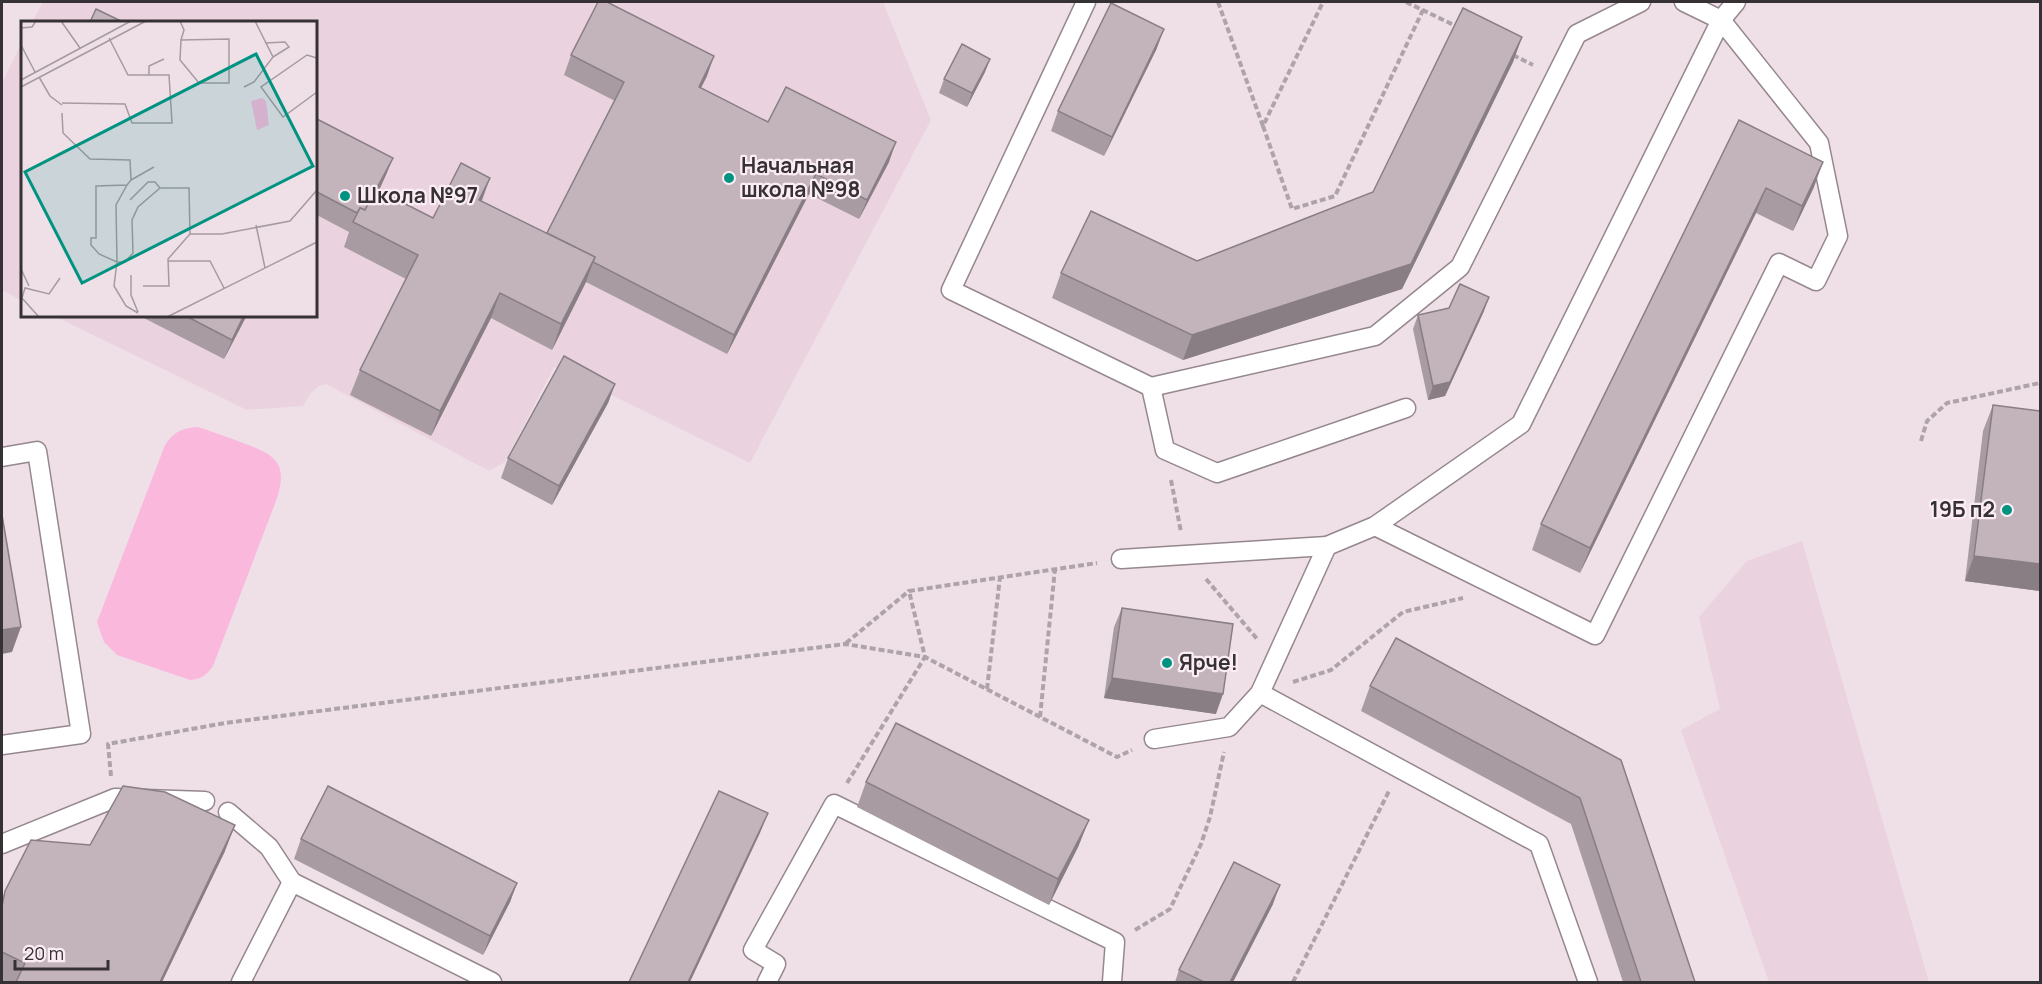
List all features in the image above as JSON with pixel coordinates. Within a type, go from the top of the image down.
[{"type":"lane","points":[[1086,2],[951,290],[1151,387],[1375,336],[1460,267],[1577,34],[1641,2]]},
{"type":"lane","points":[[1376,526],[1595,635],[1779,263],[1816,281],[1838,236],[1819,143],[1721,20],[1684,2]]},
{"type":"lane","points":[[1121,559],[1327,546],[1376,526],[1521,424],[1721,20],[1736,2]]},
{"type":"lane","points":[[1151,387],[1165,450],[1216,473],[1406,408]]},
{"type":"lane","points":[[2,457],[37,452],[81,734],[2,745]]},
{"type":"lane","points":[[1154,739],[1229,728],[1260,693],[1327,546]]},
{"type":"lane","points":[[1260,693],[1539,844],[1588,982]]},
{"type":"lane","points":[[2,844],[115,798],[205,801]]},
{"type":"lane","points":[[767,982],[776,964],[753,950],[834,804],[1115,942],[1112,982]]},
{"type":"lane","points":[[228,812],[269,848],[292,882],[492,982]]},
{"type":"lane","points":[[241,982],[292,882]]},
{"type":"path","points":[[1218,2],[1292,209],[1335,196],[1423,10]]},
{"type":"path","points":[[1263,126],[1323,2]]},
{"type":"path","points":[[1406,2],[1464,30]]},
{"type":"path","points":[[1505,50],[1556,76]]},
{"type":"path","points":[[1921,441],[1928,421],[1947,403],[2040,383]]},
{"type":"path","points":[[845,644],[909,591],[1121,559]]},
{"type":"path","points":[[1040,717],[1055,569]]},
{"type":"path","points":[[987,689],[1000,577]]},
{"type":"path","points":[[1260,693],[1331,670],[1403,612],[1502,589]]},
{"type":"path","points":[[834,804],[925,657],[909,591]]},
{"type":"path","points":[[112,784],[108,744],[225,723],[845,644],[925,657],[1117,757],[1154,739]]},
{"type":"path","points":[[1115,942],[1170,909],[1201,844],[1210,817],[1229,728]]},
{"type":"path","points":[[1293,982],[1401,769]]},
{"type":"shaded area","points":[[43,2],[883,2],[931,120],[750,463],[554,367],[505,462],[489,471],[326,384],[319,386],[311,393],[303,406],[247,410],[54,316],[316,316],[316,21],[33,21]]},
{"type":"shaded area","points":[[21,44],[21,300],[2,290],[2,83]]},
{"type":"shaded area","points":[[198,427],[264,452],[277,462],[281,478],[276,501],[213,666],[203,676],[190,680],[117,655],[104,642],[97,622],[165,445],[179,432],[187,428]]},
{"type":"shaded area","points":[[1802,541],[1929,982],[1769,982],[1681,730],[1720,709],[1699,617],[1747,561]]},
{"type":"building","name":"Начальная школа №98","points":[[598,2],[607,2],[714,56],[699,87],[768,122],[786,87],[896,142],[867,200],[816,174],[734,335],[593,262],[595,257],[547,233],[624,82],[571,55]]},
{"type":"building","points":[[1111,3],[1164,29],[1112,137],[1058,111]]},
{"type":"building","points":[[1463,8],[1522,37],[1411,264],[1192,335],[1061,273],[1091,211],[1197,261],[1373,192]]},
{"type":"building","points":[[96,9],[121,21],[90,21]]},
{"type":"building","points":[[962,44],[990,59],[972,93],[944,79]]},
{"type":"building","name":"Школа №97","points":[[316,119],[393,158],[365,210],[360,208],[357,213],[316,192]]},
{"type":"building","points":[[1739,120],[1823,162],[1802,206],[1766,188],[1590,548],[1541,524]]},
{"type":"building","points":[[461,163],[490,178],[479,200],[595,257],[561,324],[500,293],[440,411],[360,370],[418,255],[353,222],[360,208],[365,210],[376,189],[433,218]]},
{"type":"building","points":[[1460,284],[1489,297],[1450,382],[1433,386],[1418,315],[1449,308]]},
{"type":"building","points":[[186,316],[244,316],[232,340]]},
{"type":"building","points":[[564,356],[615,384],[559,486],[508,458]]},
{"type":"building","name":"19Б п2","points":[[1993,405],[2040,411],[2040,564],[1974,556]]},
{"type":"building","points":[[2,515],[21,627],[2,630]]},
{"type":"building","points":[[1122,608],[1233,624],[1223,694],[1112,678]]},
{"type":"building","points":[[1396,638],[1621,760],[1695,982],[1641,982],[1580,798],[1370,686]]},
{"type":"building","points":[[896,723],[1089,820],[1058,879],[866,782]]},
{"type":"building","points":[[123,786],[165,792],[235,825],[160,982],[16,982],[25,963],[2,952],[2,906],[5,891],[31,840],[90,845]]},
{"type":"building","points":[[328,786],[517,883],[490,936],[301,839]]},
{"type":"building","points":[[719,791],[768,813],[688,982],[629,982]]},
{"type":"building","points":[[1234,862],[1280,885],[1230,982],[1204,982],[1179,970]]},
{"type":"place","name":"Начальная школа №98","points":[[729,178]]},
{"type":"place","name":"Школа №97","points":[[345,196]]},
{"type":"place","name":"19Б п2","points":[[2007,510]]},
{"type":"place","name":"Ярче!","points":[[1167,663]]}]
